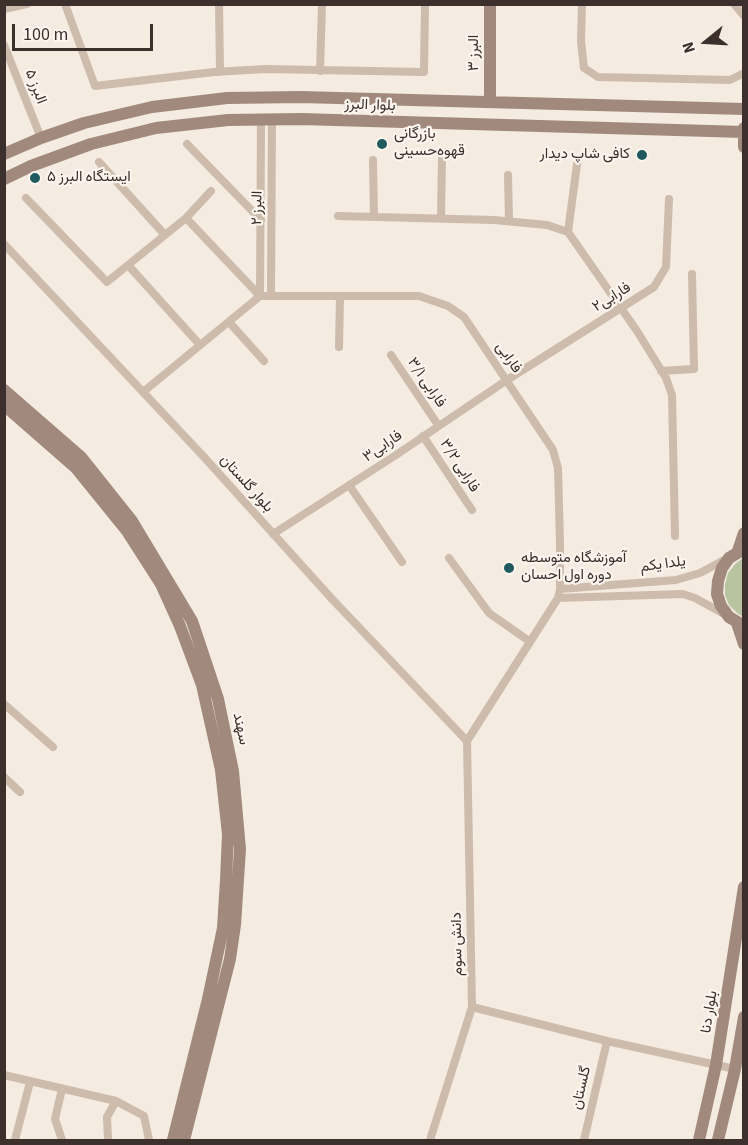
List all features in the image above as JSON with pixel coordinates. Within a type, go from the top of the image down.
[{"type":"main road","name":"البرز ۳","points":[[490,4],[490,102]]},
{"type":"main road","name":"بلوار البرز","points":[[4,154],[84,123],[152,107],[227,98],[301,97],[744,109]]},
{"type":"main road","points":[[716,131],[722,123],[718,108]]},
{"type":"main road","name":"بلوار البرز","points":[[4,178],[91,144],[156,128],[228,120],[744,130]]},
{"type":"main road","points":[[744,130],[744,147]]},
{"type":"main road","name":"سهند","points":[[4,390],[81,458],[132,521],[192,621],[218,699],[233,771],[240,849],[235,925],[230,959],[184,1140]]},
{"type":"main road","name":"سهند","points":[[4,405],[76,468],[127,531],[165,595],[187,644],[204,696],[221,770],[228,834],[223,928],[173,1140]]},
{"type":"main road","points":[[744,533],[737,553],[722,568],[717,581],[719,600],[737,622],[744,644]]},
{"type":"main road","name":"بلوار دنا","points":[[699,1140],[717,1065],[744,887]]},
{"type":"main road","points":[[718,1140],[738,1066],[744,1017]]},
{"type":"main road","points":[[731,1086],[744,1083]]},
{"type":"street","points":[[4,9],[27,4]]},
{"type":"street","points":[[65,4],[95,86],[265,69],[424,72],[425,4]]},
{"type":"street","points":[[219,4],[220,72]]},
{"type":"street","points":[[320,70],[322,4]]},
{"type":"street","points":[[582,4],[581,41],[584,68],[598,77],[730,80],[744,73]]},
{"type":"street","points":[[734,4],[744,16]]},
{"type":"street","name":"البرز ۵","points":[[4,45],[41,138]]},
{"type":"street","name":"البرز ۲","points":[[260,296],[261,220],[267,119]]},
{"type":"street","name":"البرز ۲","points":[[267,119],[270,296]]},
{"type":"street","points":[[187,144],[261,220]]},
{"type":"street","points":[[441,219],[442,156]]},
{"type":"street","points":[[373,160],[374,217]]},
{"type":"street","points":[[99,162],[165,235]]},
{"type":"street","points":[[568,232],[576,164]]},
{"type":"street","points":[[508,175],[509,221]]},
{"type":"street","points":[[26,198],[107,282],[186,218],[211,191]]},
{"type":"street","name":"فارابی۲","points":[[507,380],[654,287],[666,267],[669,199]]},
{"type":"street","points":[[338,216],[509,221],[548,225],[568,232],[622,308],[661,371],[672,395],[675,536]]},
{"type":"street","points":[[143,392],[260,296],[186,218]]},
{"type":"street","name":"بلوار گلستان","points":[[4,244],[467,741]]},
{"type":"street","points":[[128,265],[200,345]]},
{"type":"street","points":[[661,371],[694,369],[692,274]]},
{"type":"street","name":"فارابی","points":[[260,296],[420,296],[448,306],[464,317],[553,450],[558,468],[561,589],[558,598],[467,741]]},
{"type":"street","points":[[339,346],[340,296]]},
{"type":"street","points":[[229,321],[264,361]]},
{"type":"street","name":"فارابی ۳/۱","points":[[391,355],[438,425]]},
{"type":"street","name":"فارابی۳","points":[[273,534],[507,380]]},
{"type":"street","name":"فارابی ۳/۲","points":[[423,435],[472,510]]},
{"type":"street","points":[[349,485],[402,562]]},
{"type":"street","name":"یلدا یکم","points":[[561,589],[676,580],[700,573],[737,553]]},
{"type":"street","points":[[449,558],[489,613],[529,641]]},
{"type":"street","name":"یلدا یکم","points":[[558,598],[683,594],[695,598],[737,622]]},
{"type":"street","points":[[4,704],[53,747]]},
{"type":"street","name":"دانش سوم","points":[[430,1140],[472,1007],[467,741]]},
{"type":"street","points":[[4,777],[20,792]]},
{"type":"street","points":[[472,1007],[607,1041],[717,1065],[738,1066]]},
{"type":"street","name":"گلستان","points":[[584,1140],[607,1041]]},
{"type":"street","points":[[4,1075],[116,1101],[144,1116],[149,1140]]},
{"type":"street","points":[[15,1140],[30,1082]]},
{"type":"street","points":[[62,1089],[55,1119],[62,1140]]},
{"type":"street","points":[[108,1140],[107,1117],[116,1101]]},
{"type":"green space","points":[[743,558],[743,617],[729,605],[725,595],[725,584],[728,573]]},
{"type":"place","name":"بازرگانی قهوه‌حسینی","points":[[382,144]]},
{"type":"place","name":"کافی شاپ دیدار","points":[[642,155]]},
{"type":"place","name":"ایستگاه البرز ۵","points":[[35,178]]},
{"type":"place","name":"آموزشگاه متوسطه دوره اول احسان","points":[[509,568]]}]
